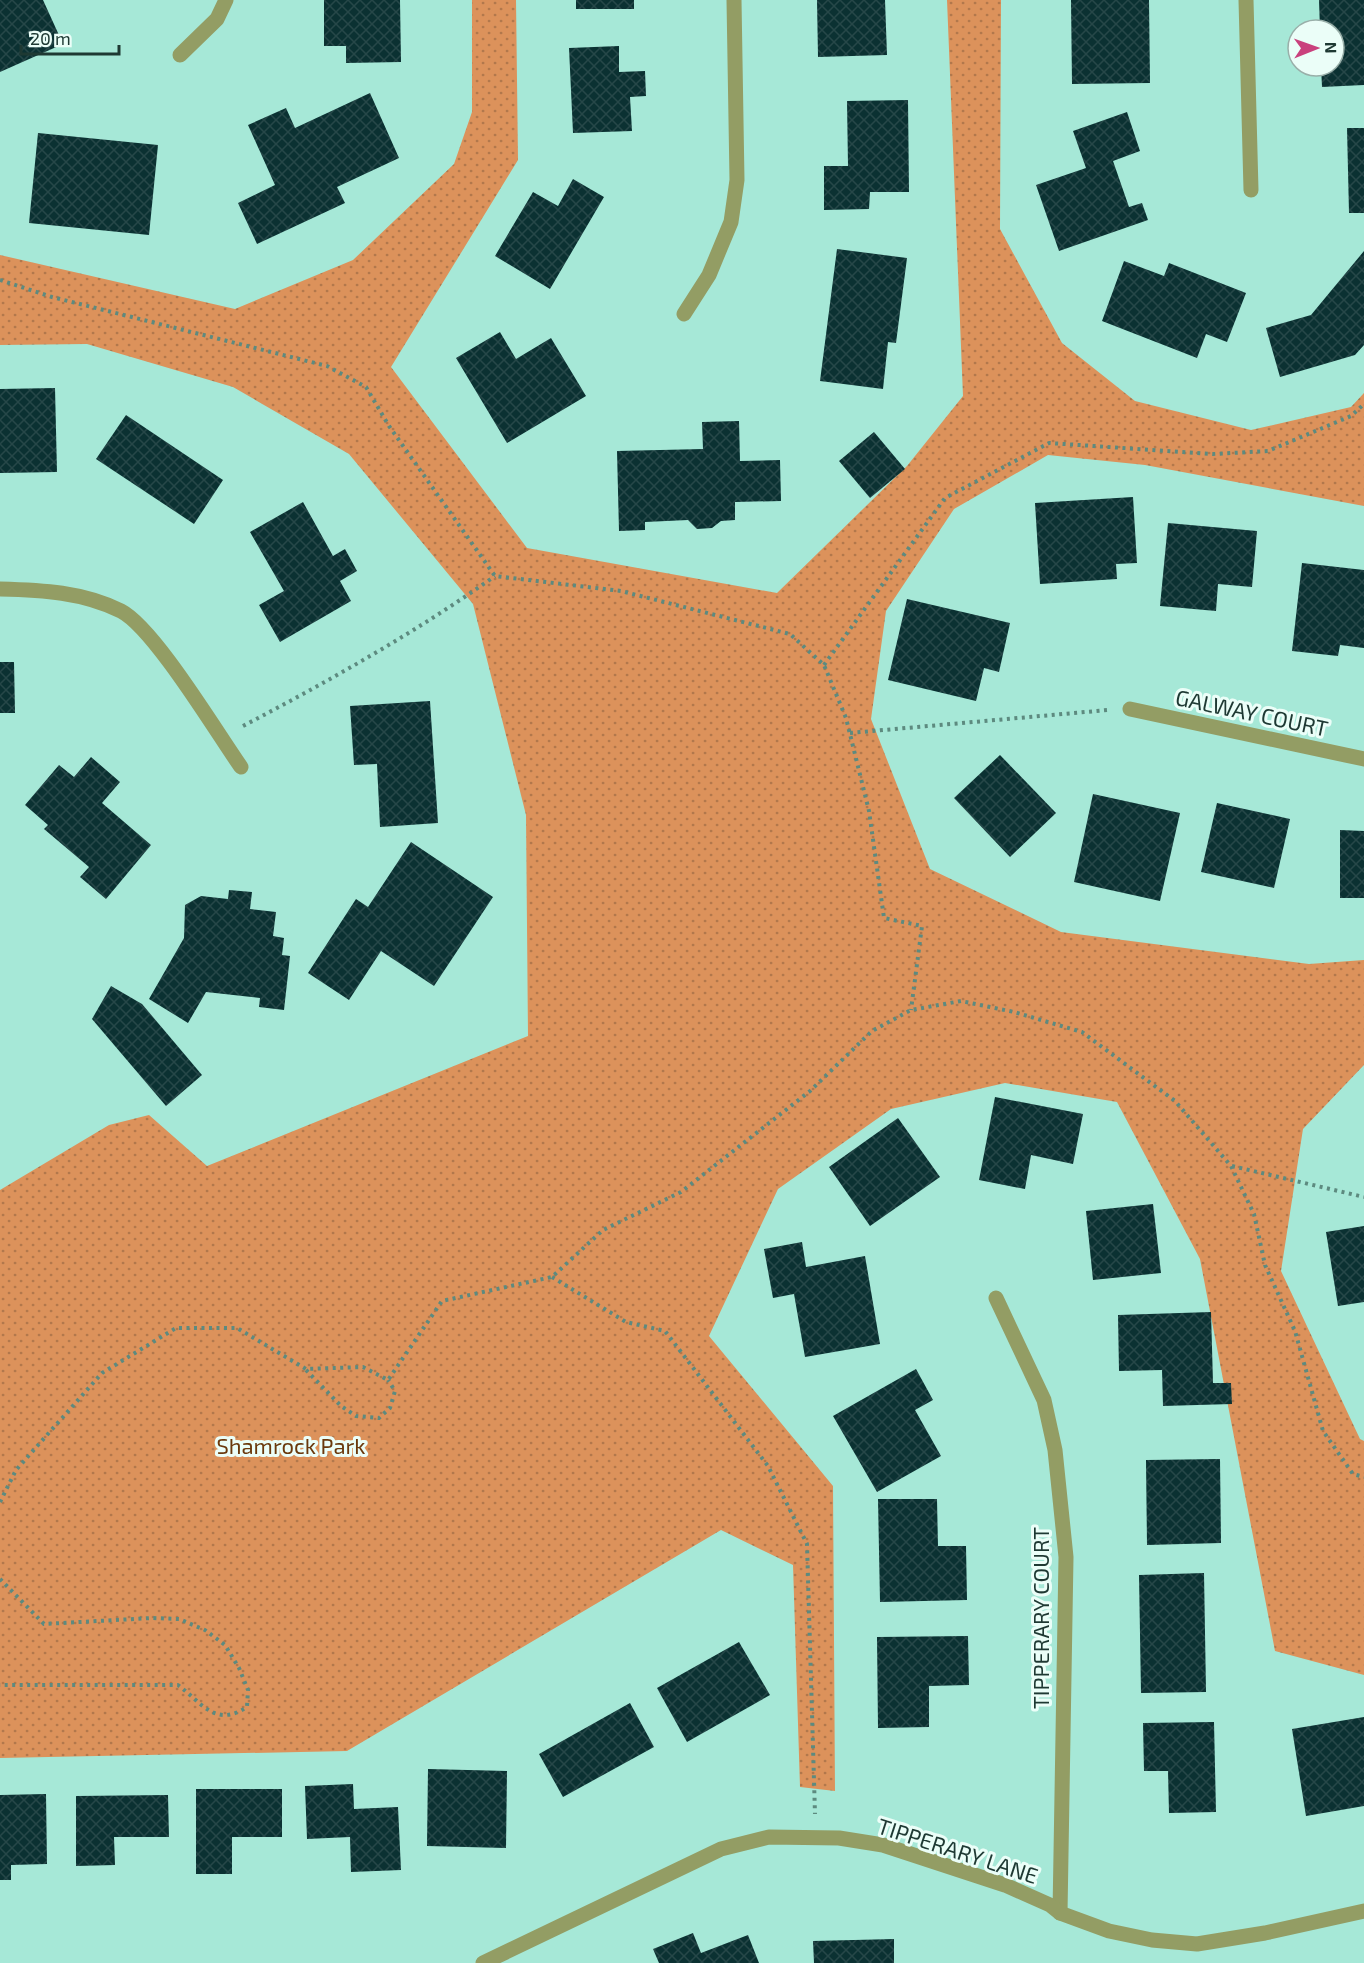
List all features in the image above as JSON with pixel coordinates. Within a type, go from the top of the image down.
[{"type":"street","points":[[180,55],[217,19],[226,0]]},
{"type":"street","points":[[684,314],[709,275],[731,222],[737,180],[734,0]]},
{"type":"street","points":[[1246,0],[1251,190]]},
{"type":"street","points":[[0,589],[86,597],[123,612],[156,645],[241,768]]},
{"type":"street","name":"GALWAY COURT","points":[[1130,709],[1364,759]]},
{"type":"street","name":"TIPPERARY COURT","points":[[996,1298],[1044,1400],[1055,1450],[1066,1557],[1060,1913]]},
{"type":"street","name":"TIPPERARY LANE","points":[[483,1963],[721,1849],[769,1837],[839,1838],[883,1845],[1005,1885],[1050,1905],[1060,1913],[1109,1931],[1152,1940],[1197,1944],[1265,1933],[1364,1911]]},
{"type":"path","points":[[0,280],[52,297],[327,366],[366,387],[389,426],[495,576]]},
{"type":"path","points":[[824,665],[945,498],[1049,443],[1202,454],[1268,451],[1350,416],[1364,404]]},
{"type":"path","points":[[220,738],[302,696],[464,598],[495,576],[621,591],[790,634],[824,665],[850,733],[869,811],[884,918],[922,926],[911,1010]]},
{"type":"path","points":[[850,733],[1130,709]]},
{"type":"path","points":[[388,1380],[442,1301],[552,1277],[603,1230],[681,1192],[810,1091],[872,1031],[911,1010],[961,1001],[1014,1012],[1082,1032],[1175,1101],[1231,1166],[1254,1214],[1265,1265],[1295,1331],[1323,1431],[1353,1474],[1364,1477]]},
{"type":"path","points":[[1231,1166],[1364,1197]]},
{"type":"path","points":[[552,1277],[626,1322],[664,1331],[768,1466],[807,1544],[816,1838]]},
{"type":"path","points":[[0,1502],[16,1470],[102,1373],[176,1328],[237,1328],[306,1369],[341,1406],[356,1416],[379,1418],[390,1408],[395,1391],[388,1380],[363,1367],[306,1369]]},
{"type":"path","points":[[0,1579],[44,1624],[152,1618],[179,1619],[205,1630],[225,1645],[239,1668],[248,1690],[247,1707],[236,1713],[219,1716],[207,1710],[178,1685],[0,1685]]},
{"type":"green space","name":"Shamrock Park","points":[[472,0],[516,0],[518,160],[391,367],[527,548],[777,593],[907,466],[963,396],[947,0],[1001,0],[1000,229],[1062,343],[1135,401],[1251,430],[1351,407],[1364,393],[1364,506],[1145,465],[1048,455],[954,509],[886,611],[871,719],[930,869],[1061,932],[1309,964],[1364,960],[1364,1065],[1303,1129],[1281,1271],[1360,1439],[1364,1441],[1364,1675],[1275,1651],[1200,1259],[1117,1102],[1005,1083],[891,1109],[778,1189],[709,1336],[833,1486],[835,1791],[800,1787],[793,1565],[721,1530],[347,1751],[0,1758],[0,1190],[109,1125],[149,1115],[207,1166],[528,1036],[526,815],[473,604],[349,454],[233,387],[87,344],[0,345],[0,255],[235,309],[353,260],[454,164],[472,112]]},
{"type":"building","points":[[0,0],[43,0],[63,44],[0,72]]},
{"type":"building","points":[[324,0],[400,0],[401,62],[346,63],[346,46],[324,46]]},
{"type":"building","points":[[576,0],[634,0],[634,9],[576,9]]},
{"type":"building","points":[[817,0],[885,0],[887,55],[818,57]]},
{"type":"building","points":[[1071,0],[1149,0],[1150,83],[1072,84]]},
{"type":"building","points":[[1319,0],[1364,0],[1364,85],[1322,87],[1322,78],[1346,78],[1346,18],[1320,18]]},
{"type":"building","points":[[619,46],[619,72],[645,71],[646,96],[630,97],[632,131],[573,133],[569,48]]},
{"type":"building","points":[[370,93],[399,158],[337,187],[345,203],[257,244],[238,203],[275,185],[248,125],[286,108],[295,128]]},
{"type":"building","points":[[908,100],[909,192],[870,192],[869,209],[824,210],[824,166],[848,166],[847,101]]},
{"type":"building","points":[[1127,112],[1140,151],[1113,161],[1129,207],[1142,203],[1148,220],[1059,251],[1036,185],[1086,168],[1073,131]]},
{"type":"building","points":[[1347,128],[1364,128],[1364,213],[1349,213]]},
{"type":"building","points":[[38,133],[158,145],[149,235],[29,223]]},
{"type":"building","points":[[573,179],[604,197],[550,289],[495,256],[533,192],[558,206]]},
{"type":"building","points":[[837,249],[907,258],[896,343],[888,342],[883,389],[820,381]]},
{"type":"building","points":[[1364,251],[1364,345],[1355,355],[1280,377],[1266,328],[1311,315]]},
{"type":"building","points":[[1124,261],[1164,276],[1169,263],[1246,293],[1227,342],[1206,334],[1197,358],[1102,321]]},
{"type":"building","points":[[500,332],[516,359],[551,338],[586,396],[507,443],[456,358]]},
{"type":"building","points":[[55,388],[57,472],[0,473],[0,389]]},
{"type":"building","points":[[126,415],[223,480],[194,524],[96,459]]},
{"type":"building","points":[[739,421],[740,461],[780,460],[781,501],[735,502],[735,520],[721,521],[712,528],[697,529],[688,520],[645,522],[645,530],[619,531],[617,451],[703,449],[702,422]]},
{"type":"building","points":[[874,432],[905,469],[870,498],[839,461]]},
{"type":"building","points":[[1133,497],[1137,563],[1116,564],[1117,579],[1040,584],[1035,503]]},
{"type":"building","points":[[303,502],[333,556],[345,549],[357,571],[340,581],[351,601],[280,642],[259,605],[284,591],[250,532]]},
{"type":"building","points":[[1168,523],[1257,531],[1252,587],[1218,584],[1216,611],[1160,606]]},
{"type":"building","points":[[1302,563],[1364,570],[1364,648],[1340,645],[1338,656],[1292,651]]},
{"type":"building","points":[[907,599],[1010,623],[999,672],[984,668],[976,701],[888,680]]},
{"type":"building","points":[[0,662],[14,662],[15,713],[0,713]]},
{"type":"building","points":[[430,701],[438,823],[380,827],[377,764],[354,765],[350,706]]},
{"type":"building","points":[[1000,755],[1056,813],[1010,857],[954,798]]},
{"type":"building","points":[[91,757],[120,782],[102,803],[151,845],[106,899],[80,877],[89,867],[44,829],[48,825],[25,805],[59,765],[74,777]]},
{"type":"building","points":[[1093,794],[1180,813],[1160,901],[1074,882]]},
{"type":"building","points":[[1217,803],[1290,819],[1274,888],[1201,872]]},
{"type":"building","points":[[1340,830],[1364,831],[1364,898],[1340,898]]},
{"type":"building","points":[[411,842],[493,897],[434,986],[381,951],[349,1000],[308,973],[356,899],[368,907]]},
{"type":"building","points":[[229,890],[252,892],[250,909],[276,912],[273,936],[284,938],[282,955],[290,956],[284,1010],[259,1007],[260,998],[206,992],[188,1023],[149,999],[184,938],[185,905],[201,896],[228,899]]},
{"type":"building","points":[[111,986],[142,1004],[202,1075],[166,1106],[92,1019]]},
{"type":"building","points":[[995,1097],[1083,1114],[1073,1164],[1031,1155],[1025,1189],[979,1180]]},
{"type":"building","points":[[898,1118],[940,1177],[870,1226],[829,1167]]},
{"type":"building","points":[[1153,1204],[1161,1273],[1093,1280],[1086,1211]]},
{"type":"building","points":[[1364,1226],[1364,1302],[1338,1306],[1326,1232]]},
{"type":"building","points":[[802,1242],[806,1267],[865,1256],[880,1344],[805,1357],[794,1294],[773,1298],[764,1249]]},
{"type":"building","points":[[1211,1312],[1213,1383],[1231,1383],[1232,1404],[1163,1406],[1162,1370],[1119,1371],[1118,1315]]},
{"type":"building","points":[[916,1369],[933,1400],[915,1410],[941,1456],[877,1492],[833,1416]]},
{"type":"building","points":[[1220,1459],[1221,1543],[1147,1545],[1146,1460]]},
{"type":"building","points":[[878,1499],[937,1499],[938,1546],[966,1546],[967,1600],[880,1602]]},
{"type":"building","points":[[1204,1573],[1206,1692],[1141,1693],[1139,1575]]},
{"type":"building","points":[[968,1636],[969,1685],[929,1686],[929,1727],[878,1728],[877,1637]]},
{"type":"building","points":[[739,1642],[770,1695],[687,1742],[657,1688]]},
{"type":"building","points":[[630,1703],[654,1747],[563,1797],[539,1754]]},
{"type":"building","points":[[1364,1717],[1364,1806],[1306,1816],[1292,1729]]},
{"type":"building","points":[[1214,1722],[1216,1812],[1169,1813],[1168,1771],[1144,1771],[1143,1723]]},
{"type":"building","points":[[428,1769],[507,1771],[506,1848],[427,1846]]},
{"type":"building","points":[[353,1784],[354,1809],[398,1807],[401,1870],[351,1872],[350,1837],[307,1839],[305,1786]]},
{"type":"building","points":[[196,1789],[282,1789],[282,1837],[232,1837],[232,1874],[196,1874]]},
{"type":"building","points":[[46,1794],[47,1864],[11,1865],[11,1880],[0,1880],[0,1795]]},
{"type":"building","points":[[168,1795],[169,1837],[114,1837],[115,1865],[76,1866],[76,1796]]},
{"type":"building","points":[[693,1933],[701,1953],[748,1935],[759,1963],[659,1963],[653,1949]]},
{"type":"building","points":[[894,1939],[894,1963],[814,1963],[813,1941]]}]
